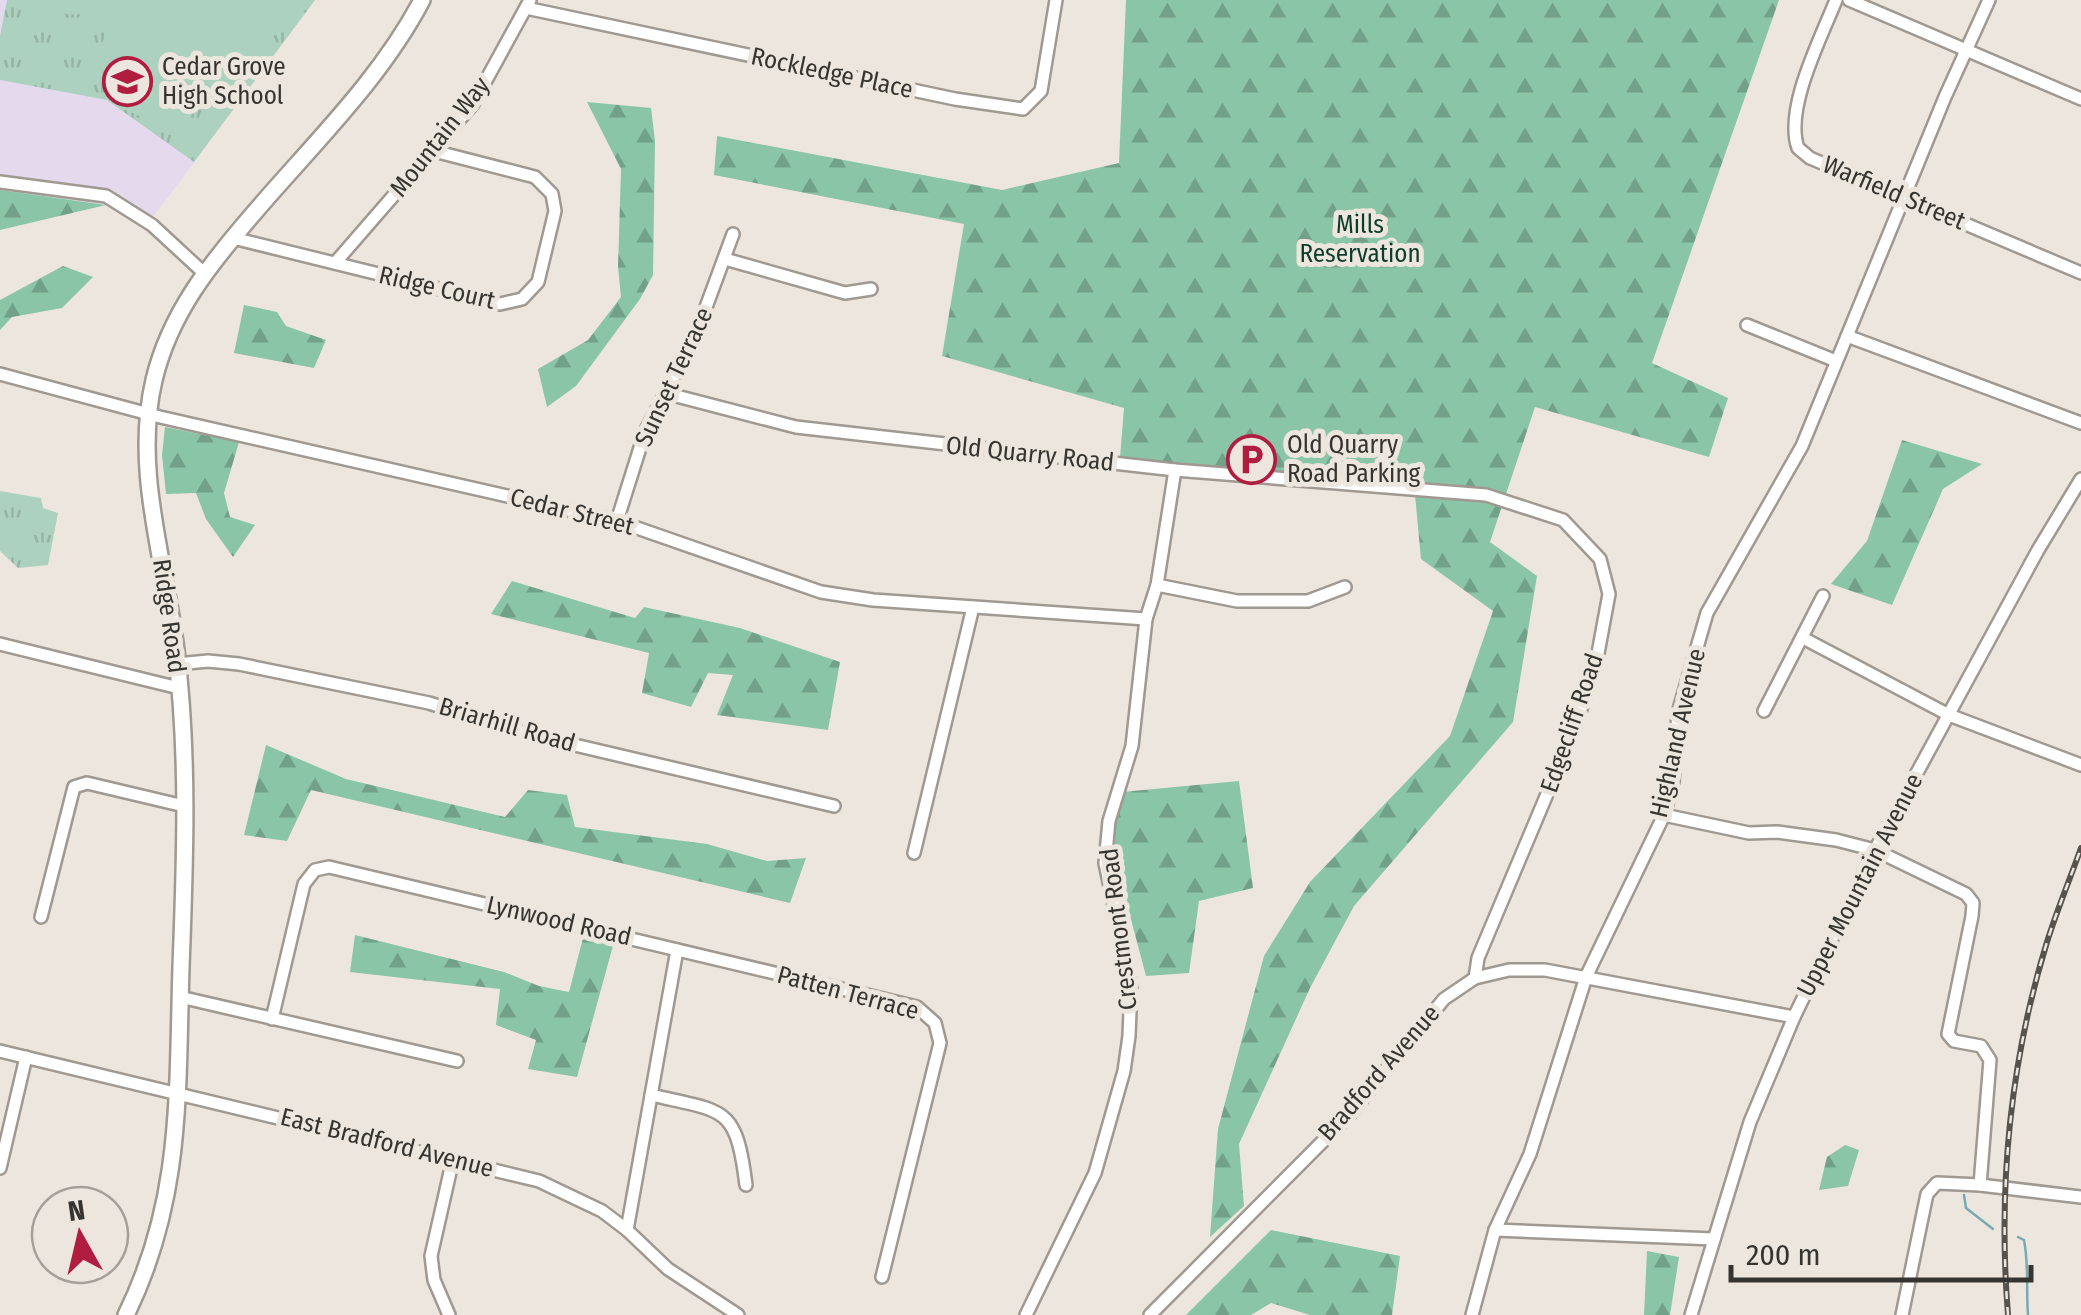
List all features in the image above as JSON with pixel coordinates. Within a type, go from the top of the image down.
[{"type":"main road","name":"Ridge Road","points":[[126,1315],[153,1252],[166,1208],[174,1160],[177,1093],[184,806],[177,664],[149,487],[148,414],[158,364],[170,333],[204,273],[374,75],[422,0]]},
{"type":"street","name":"Rockledge Place","points":[[528,4],[955,99],[1024,109],[1041,91],[1056,0]]},
{"type":"street","name":"Warfield Street","points":[[1836,0],[1802,88],[1793,128],[1798,148],[1810,158],[2081,272]]},
{"type":"street","points":[[1850,0],[2081,98]]},
{"type":"street","name":"Highland Avenue","points":[[1472,1315],[1495,1230],[1530,1154],[1586,977],[1664,815],[1673,782],[1678,713],[1707,613],[1802,446],[1989,0]]},
{"type":"street","name":"Mountain Way","points":[[335,263],[474,104],[528,4]]},
{"type":"street","name":"Ridge Court","points":[[233,238],[500,304],[517,302],[532,292],[538,282],[554,211],[550,189],[535,177],[434,150]]},
{"type":"street","points":[[0,182],[106,196],[152,226],[204,273]]},
{"type":"street","name":"Sunset Terrace","points":[[618,521],[645,432],[696,337],[734,234]]},
{"type":"street","points":[[725,259],[844,292],[871,289]]},
{"type":"street","points":[[1746,325],[1836,361]]},
{"type":"street","points":[[1848,336],[2081,423]]},
{"type":"street","name":"Cedar Street","points":[[0,374],[148,414],[618,521],[821,592],[873,600],[1146,619]]},
{"type":"street","name":"Old Quarry Road","points":[[665,393],[796,427],[1175,470],[1399,486]]},
{"type":"street","name":"Crestmont Road","points":[[1026,1315],[1095,1172],[1124,1071],[1131,986],[1106,864],[1108,821],[1132,746],[1146,619],[1157,585],[1175,470]]},
{"type":"street","name":"Upper Mountain Avenue","points":[[1692,1315],[1750,1122],[1794,1016],[1875,850],[2081,478]]},
{"type":"street","name":"Edgecliff Road","points":[[1399,486],[1486,495],[1563,520],[1600,559],[1608,594],[1596,664],[1574,730],[1478,958],[1475,978]]},
{"type":"street","points":[[1157,585],[1236,601],[1308,601],[1345,587]]},
{"type":"street","points":[[1764,711],[1823,596]]},
{"type":"street","points":[[914,854],[973,607]]},
{"type":"street","points":[[1803,638],[1949,715],[2081,766]]},
{"type":"street","points":[[0,644],[179,688]]},
{"type":"street","name":"Briarhill Road","points":[[177,664],[239,664],[429,703],[528,734],[834,806]]},
{"type":"street","points":[[42,917],[74,788],[87,783],[184,806]]},
{"type":"street","points":[[1664,815],[1749,833],[1777,832],[1875,850],[1966,894],[1973,902],[1948,1034],[1954,1041],[1981,1046],[1990,1060],[1980,1185]]},
{"type":"street","name":"Lynwood Road","points":[[272,1019],[304,884],[311,873],[324,867],[677,950]]},
{"type":"street","points":[[627,1230],[677,950]]},
{"type":"street","name":"Patten Terrace","points":[[677,950],[918,1006],[932,1018],[940,1043],[882,1277]]},
{"type":"street","name":"Bradford Avenue","points":[[1150,1315],[1351,1113],[1430,1012],[1475,978],[1525,969],[1794,1016]]},
{"type":"street","points":[[180,997],[457,1062]]},
{"type":"street","name":"East Bradford Avenue","points":[[0,1051],[556,1187],[589,1203],[627,1230],[668,1269],[737,1315]]},
{"type":"street","points":[[0,1168],[26,1057]]},
{"type":"street","points":[[652,1095],[708,1108],[726,1119],[741,1144],[746,1185]]},
{"type":"street","points":[[449,1315],[432,1274],[431,1256],[452,1159]]},
{"type":"street","points":[[1902,1315],[1930,1188],[1948,1182],[2081,1197]]},
{"type":"street","points":[[1495,1230],[1714,1239]]},
{"type":"shaded area","name":"Cedar Grove High School","points":[[0,0],[315,0],[154,216],[0,190]]},
{"type":"green space","name":"Cedar Grove High School","points":[[7,0],[315,0],[194,162],[107,100],[0,80],[0,36]]},
{"type":"green space","points":[[16,0],[123,0],[97,12],[70,14]]},
{"type":"green space","points":[[133,0],[282,0],[176,135],[166,127],[172,118],[156,119],[128,111],[107,91],[101,78],[103,40]]},
{"type":"green space","name":"Mills Reservation","points":[[1126,0],[1779,0],[1652,363],[1728,398],[1709,457],[1535,407],[1490,542],[1537,576],[1513,722],[1354,906],[1310,988],[1239,1144],[1244,1206],[1210,1237],[1218,1129],[1264,956],[1310,882],[1450,736],[1493,611],[1421,559],[1414,484],[1120,458],[1124,408],[942,356],[964,224],[714,175],[717,136],[1002,190],[1119,163]]},
{"type":"green space","points":[[587,102],[651,108],[655,141],[653,275],[576,386],[547,407],[538,369],[588,340],[621,297],[621,169]]},
{"type":"green space","points":[[0,190],[106,205],[0,230]]},
{"type":"green space","points":[[63,266],[93,277],[62,308],[12,317],[0,330],[0,300]]},
{"type":"green space","points":[[244,305],[277,312],[286,326],[326,340],[314,368],[234,353]]},
{"type":"green space","points":[[165,427],[239,442],[224,493],[230,517],[255,525],[233,557],[206,519],[196,493],[166,494],[162,455]]},
{"type":"green space","points":[[1902,440],[1982,464],[1943,489],[1892,605],[1831,584],[1867,541]]},
{"type":"green space","points":[[0,491],[41,498],[43,508],[58,513],[48,565],[18,568],[0,551]]},
{"type":"green space","points":[[512,581],[635,618],[644,607],[740,628],[840,662],[828,730],[717,715],[733,675],[708,673],[691,707],[642,693],[649,653],[491,614]]},
{"type":"green space","points":[[266,745],[346,779],[505,817],[528,790],[567,795],[575,827],[707,844],[767,861],[806,858],[790,903],[311,790],[287,841],[244,835]]},
{"type":"green space","points":[[1239,781],[1253,888],[1199,901],[1189,973],[1146,976],[1111,844],[1122,792]]},
{"type":"green space","points":[[355,935],[569,992],[583,938],[614,942],[577,1077],[528,1069],[536,1040],[496,1025],[500,989],[350,972]]},
{"type":"green space","points":[[1845,1145],[1859,1150],[1848,1186],[1819,1190],[1827,1157]]},
{"type":"green space","points":[[1271,1230],[1400,1256],[1392,1315],[1310,1315],[1271,1303],[1251,1315],[1186,1315]]},
{"type":"green space","points":[[1647,1251],[1679,1257],[1670,1315],[1644,1315]]},
{"type":"waterway","points":[[1964,1195],[1966,1208],[1993,1229]]},
{"type":"waterway","points":[[2018,1237],[2024,1240],[2026,1249],[2028,1315]]},
{"type":"railway","points":[[2008,1315],[2006,1174],[2016,1080],[2034,987],[2081,848]]},
{"type":"place","name":"Cedar Grove High School","points":[[127,81]]},
{"type":"place","name":"Old Quarry Road Parking","points":[[1252,459]]}]
